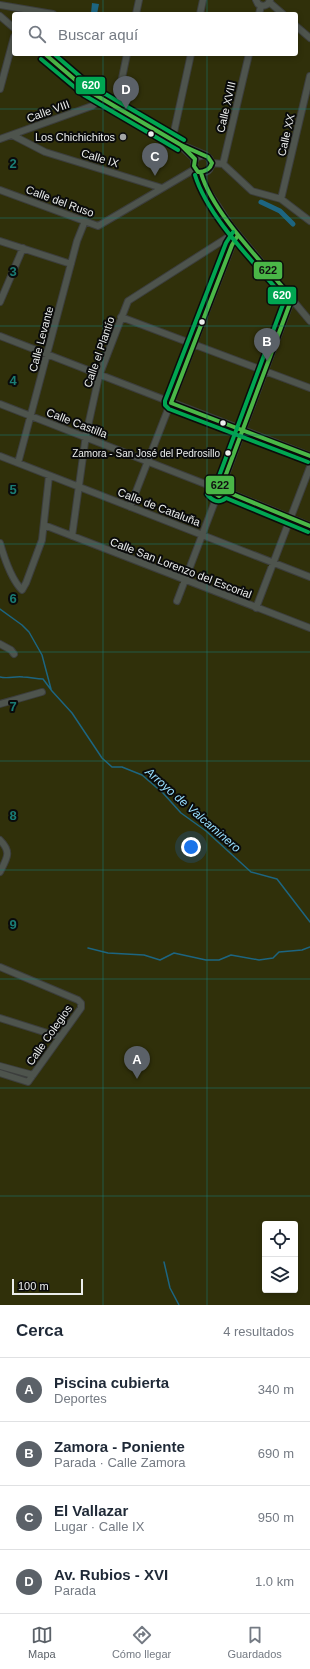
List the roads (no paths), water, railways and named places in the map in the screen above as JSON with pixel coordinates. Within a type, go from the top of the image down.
[{"type":"street","points":[[136,12],[139,0]]},
{"type":"street","points":[[200,12],[203,0]]},
{"type":"street","points":[[256,0],[260,6],[258,12]]},
{"type":"street","points":[[260,6],[264,6],[270,1],[277,0]]},
{"type":"street","points":[[270,1],[281,12]]},
{"type":"street","points":[[0,6],[40,12]]},
{"type":"street","points":[[0,16],[12,26]]},
{"type":"street","points":[[298,28],[310,38]]},
{"type":"street","points":[[0,89],[12,44]]},
{"type":"street","points":[[47,56],[87,90],[172,141],[205,155],[212,163]]},
{"type":"street","points":[[116,107],[127,56]]},
{"type":"street","points":[[172,141],[191,56]]},
{"type":"street","name":"Calle XVIII","points":[[223,164],[249,56]]},
{"type":"street","name":"Calle XX","points":[[281,199],[310,76]]},
{"type":"street","name":"Calle VIII","points":[[0,139],[92,106],[102,99]]},
{"type":"street","name":"Calle IX","points":[[12,135],[45,152],[162,188]]},
{"type":"street","points":[[180,144],[195,159]]},
{"type":"street","points":[[205,155],[199,155],[194,162],[195,169],[202,173],[205,187],[237,233],[310,321]]},
{"type":"street","points":[[212,163],[223,164],[252,191],[281,199],[310,221]]},
{"type":"street","points":[[202,173],[209,170],[212,163]]},
{"type":"street","name":"Calle del Ruso","points":[[0,190],[98,226],[195,169]]},
{"type":"street","name":"Calle Levante","points":[[18,463],[77,241],[85,221]]},
{"type":"street","points":[[130,507],[237,233]]},
{"type":"street","name":"Calle el Plantío","points":[[72,536],[86,436],[99,375],[128,301],[237,233]]},
{"type":"street","points":[[0,241],[71,264]]},
{"type":"street","points":[[0,302],[23,248]]},
{"type":"street","points":[[224,491],[222,484],[292,298]]},
{"type":"street","points":[[122,317],[310,388]]},
{"type":"street","points":[[0,336],[310,456]]},
{"type":"street","name":"Calle Castilla","points":[[0,404],[86,436],[213,487]]},
{"type":"street","name":"Calle de Cataluña","points":[[0,456],[310,577]]},
{"type":"street","points":[[256,608],[310,467]]},
{"type":"street","points":[[0,543],[2,555],[18,586],[22,590],[42,540],[49,476]]},
{"type":"street","points":[[217,496],[213,492],[213,487],[217,484],[222,484]]},
{"type":"street","points":[[224,491],[310,526]]},
{"type":"street","points":[[217,496],[222,495],[224,491]]},
{"type":"street","points":[[177,601],[217,496]]},
{"type":"street","name":"Calle San Lorenzo del Escorial","points":[[44,526],[310,628]]},
{"type":"street","points":[[0,644],[14,654]]},
{"type":"street","points":[[0,704],[42,692]]},
{"type":"street","points":[[0,840],[6,846],[8,852],[0,872]]},
{"type":"street","name":"Calle Colegios","points":[[0,967],[78,1000],[81,1003],[81,1008],[28,1082],[0,1073]]},
{"type":"street","points":[[0,1018],[60,1037]]},
{"type":"street","points":[[0,1066],[33,1075]]},
{"type":"water","points":[[92,3],[99,4],[97,12],[91,12]]},
{"type":"waterway","points":[[261,202],[280,211],[293,224]]},
{"type":"waterway","points":[[0,609],[29,632],[42,655],[51,689]]},
{"type":"waterway","name":"Arroyo de Valcaminero","points":[[0,677],[43,679],[72,713],[102,758],[112,767],[122,767],[142,775],[163,793],[181,813],[206,831],[251,872],[277,879],[310,922]]},
{"type":"waterway","points":[[88,948],[108,953],[144,955],[160,960],[174,953],[206,960],[219,960],[231,955],[259,960],[273,958],[279,952],[302,950],[310,947]]},
{"type":"waterway","points":[[164,1262],[170,1288],[179,1305]]},
{"type":"place","name":"Av. Rubios - XVI","points":[[126,109]]},
{"type":"place","name":"Los Chichichitos","points":[[123,137]]},
{"type":"place","name":"El Vallazar","points":[[155,176]]},
{"type":"place","name":"Zamora - Poniente","points":[[267,361]]},
{"type":"place","name":"Zamora - San José del Pedrosillo","points":[[228,453]]},
{"type":"place","name":"Piscina cubierta","points":[[137,1079]]}]
